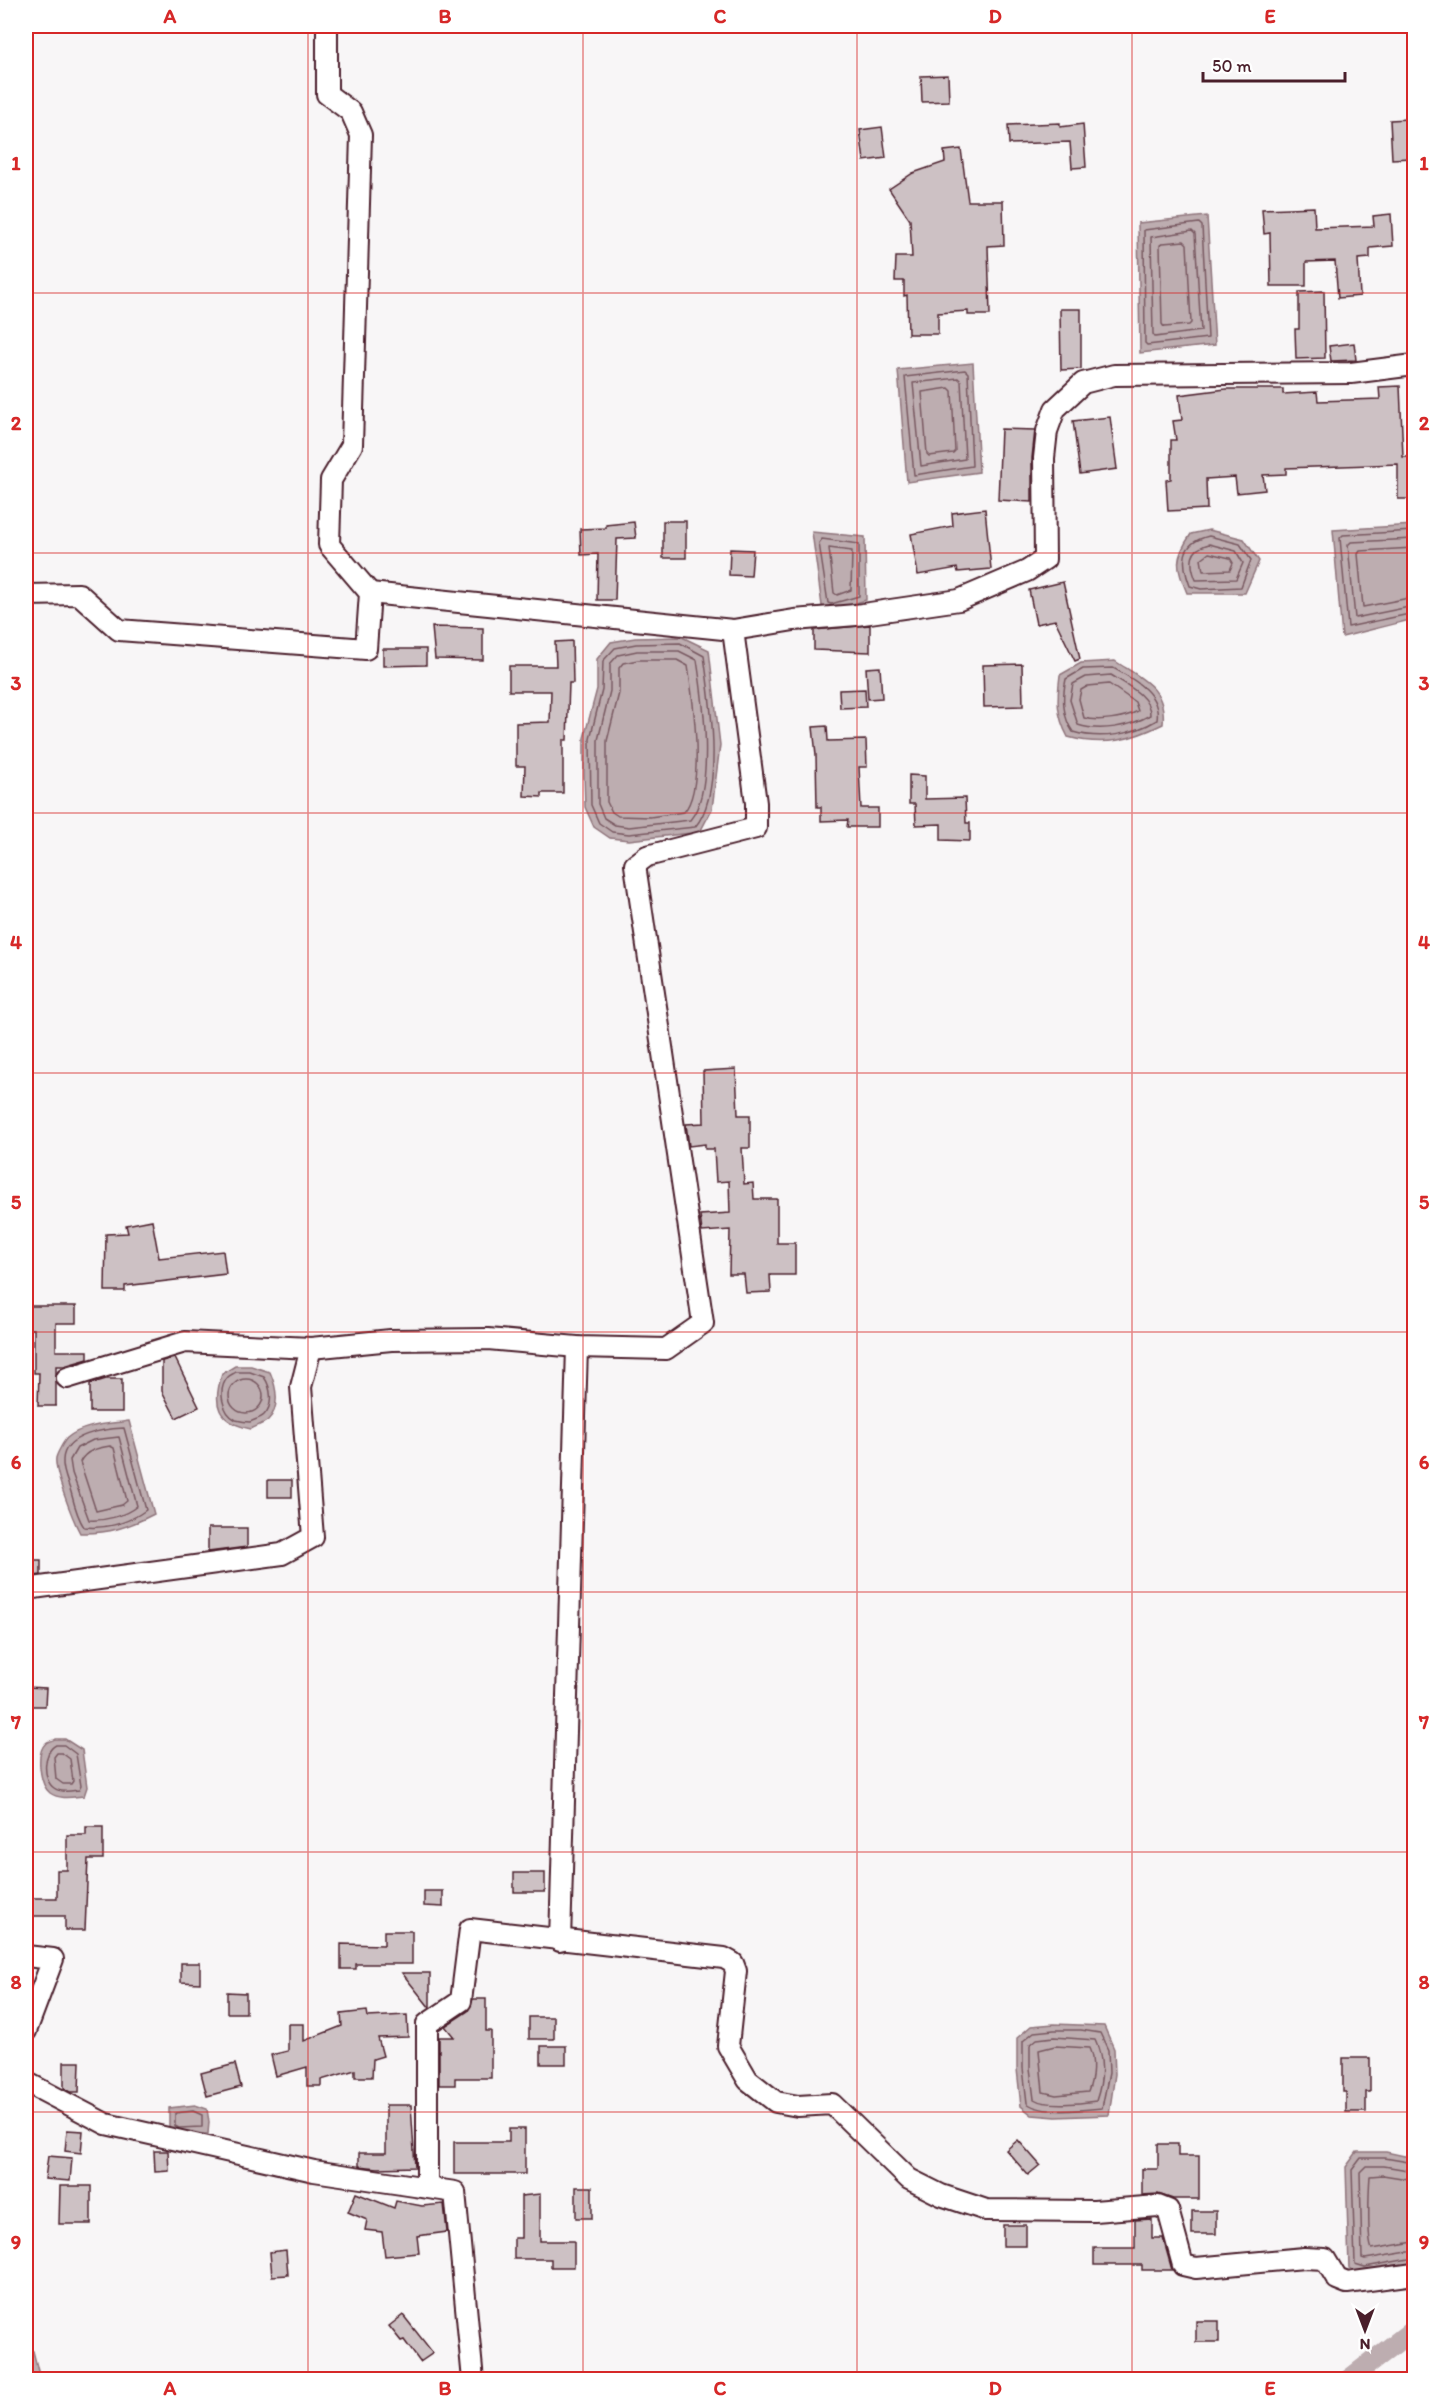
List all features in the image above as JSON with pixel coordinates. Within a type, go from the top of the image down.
[{"type":"street","points":[[26,595],[79,594],[119,630],[366,649],[370,593],[329,544],[331,480],[352,445],[361,135],[351,112],[327,94],[327,26]]},
{"type":"street","points":[[370,593],[733,630],[794,620],[856,615],[959,600],[1027,571],[1045,559],[1044,458],[1047,431],[1055,409],[1083,383],[1114,375],[1351,373],[1414,366]]},
{"type":"street","points":[[67,1378],[185,1342],[310,1348],[391,1340],[488,1339],[577,1347],[666,1350],[703,1323],[635,865],[647,856],[756,828],[756,803],[733,630]]},
{"type":"street","points":[[560,1941],[577,1347]]},
{"type":"street","points":[[26,1590],[282,1554],[313,1537],[301,1387],[310,1348]]},
{"type":"street","points":[[427,2187],[427,2024],[461,2001],[470,1929],[724,1958],[733,1963],[736,1971],[728,2046],[748,2080],[776,2102],[798,2106],[832,2104],[909,2179],[941,2195],[986,2210],[1094,2211],[1158,2206],[1168,2210],[1183,2265],[1196,2268],[1304,2258],[1325,2259],[1337,2279],[1347,2283],[1414,2274]]},
{"type":"street","points":[[26,1956],[53,1959],[26,2031]]},
{"type":"street","points":[[26,2082],[106,2124],[314,2171],[455,2192],[473,2379]]},
{"type":"water","points":[[1207,216],[1215,345],[1140,353],[1138,223]]},
{"type":"water","points":[[973,363],[979,472],[907,482],[898,370]]},
{"type":"water","points":[[1414,525],[1414,619],[1342,637],[1333,530]]},
{"type":"water","points":[[1209,530],[1244,539],[1259,561],[1245,593],[1187,593],[1179,569],[1179,557],[1191,534]]},
{"type":"water","points":[[812,532],[865,537],[866,600],[823,613]]},
{"type":"water","points":[[682,637],[709,650],[720,745],[712,809],[700,832],[629,840],[610,838],[594,827],[585,807],[584,738],[597,689],[597,659],[611,642],[635,638]]},
{"type":"water","points":[[1115,661],[1143,679],[1157,693],[1163,712],[1163,724],[1128,738],[1105,742],[1068,737],[1058,707],[1060,675],[1081,663]]},
{"type":"water","points":[[235,1366],[251,1366],[270,1372],[274,1384],[276,1403],[272,1415],[251,1429],[224,1417],[218,1403],[222,1374]]},
{"type":"water","points":[[129,1421],[154,1514],[118,1529],[80,1533],[61,1484],[56,1465],[58,1453],[62,1444],[73,1433],[97,1425]]},
{"type":"water","points":[[55,1739],[65,1739],[82,1750],[87,1787],[84,1796],[58,1797],[47,1789],[41,1776],[41,1754],[46,1743]]},
{"type":"water","points":[[1054,2024],[1104,2026],[1114,2049],[1115,2074],[1109,2115],[1056,2117],[1032,2115],[1021,2106],[1017,2069],[1017,2038],[1031,2026]]},
{"type":"water","points":[[195,2105],[207,2109],[208,2134],[176,2134],[169,2129],[169,2108]]},
{"type":"water","points":[[1357,2152],[1386,2152],[1414,2158],[1414,2264],[1364,2273],[1349,2269],[1346,2167]]},
{"type":"water","points":[[26,2346],[33,2351],[40,2379],[26,2379]]},
{"type":"building","points":[[948,75],[949,101],[922,102],[921,76]]},
{"type":"building","points":[[1408,119],[1410,158],[1392,159],[1390,120]]},
{"type":"building","points":[[1060,123],[1060,127],[1083,124],[1086,167],[1072,168],[1070,142],[1009,144],[1008,125]]},
{"type":"building","points":[[882,127],[886,158],[864,161],[860,130]]},
{"type":"building","points":[[961,149],[968,201],[1003,201],[1004,245],[988,246],[990,315],[968,315],[968,311],[938,313],[938,334],[908,334],[907,295],[904,296],[904,281],[895,281],[896,257],[912,257],[910,220],[889,189],[913,173],[945,162],[944,151]]},
{"type":"building","points":[[1314,207],[1315,228],[1374,226],[1373,216],[1391,214],[1393,246],[1370,248],[1370,258],[1358,259],[1360,296],[1338,298],[1335,261],[1306,262],[1306,286],[1271,286],[1270,233],[1264,234],[1262,209]]},
{"type":"building","points":[[1324,291],[1325,358],[1296,359],[1295,329],[1299,329],[1299,292]]},
{"type":"building","points":[[1060,309],[1081,309],[1081,369],[1061,370]]},
{"type":"building","points":[[1354,343],[1356,360],[1331,361],[1329,346]]},
{"type":"building","points":[[1400,386],[1403,457],[1414,457],[1414,499],[1398,499],[1398,464],[1286,468],[1286,474],[1263,475],[1265,490],[1237,493],[1235,477],[1206,479],[1207,509],[1168,511],[1166,480],[1171,479],[1171,440],[1176,440],[1173,421],[1182,420],[1179,395],[1226,389],[1283,389],[1283,394],[1317,392],[1318,401],[1380,399],[1379,387]]},
{"type":"building","points":[[1110,417],[1117,469],[1080,474],[1073,421]]},
{"type":"building","points":[[1001,429],[1035,430],[1032,458],[1032,502],[998,500]]},
{"type":"building","points":[[985,509],[991,569],[958,572],[957,568],[918,575],[911,534],[953,526],[952,513]]},
{"type":"building","points":[[663,521],[686,521],[686,558],[663,558]]},
{"type":"building","points":[[634,522],[636,538],[617,539],[615,600],[597,600],[598,554],[581,555],[580,529],[606,528],[606,525]]},
{"type":"building","points":[[730,549],[753,550],[751,576],[729,575]]},
{"type":"building","points":[[1063,582],[1080,659],[1075,661],[1055,620],[1036,624],[1029,590]]},
{"type":"building","points":[[870,625],[870,652],[814,650],[814,630]]},
{"type":"building","points":[[432,627],[483,628],[483,660],[435,659]]},
{"type":"building","points":[[572,641],[573,683],[569,683],[567,740],[563,740],[563,793],[542,793],[542,797],[524,796],[525,766],[516,766],[516,723],[550,722],[551,691],[509,691],[509,666],[556,666],[555,642]]},
{"type":"building","points":[[383,649],[426,649],[426,665],[383,666]]},
{"type":"building","points":[[1022,664],[1023,706],[984,707],[983,665]]},
{"type":"building","points":[[880,667],[882,698],[868,699],[866,668]]},
{"type":"building","points":[[865,689],[866,707],[840,708],[839,690]]},
{"type":"building","points":[[827,726],[828,741],[866,740],[867,767],[859,767],[861,808],[878,808],[878,827],[847,827],[848,820],[821,821],[821,807],[817,807],[813,727]]},
{"type":"building","points":[[909,775],[925,776],[925,799],[965,798],[966,823],[970,823],[970,841],[941,840],[941,824],[916,825],[915,804],[909,804]]},
{"type":"building","points":[[736,1069],[738,1115],[750,1115],[750,1148],[742,1148],[744,1184],[753,1183],[754,1199],[777,1199],[777,1243],[795,1243],[795,1275],[770,1275],[771,1292],[746,1293],[744,1274],[729,1274],[730,1230],[702,1232],[700,1215],[730,1213],[729,1181],[716,1182],[714,1149],[705,1149],[705,1144],[689,1146],[686,1124],[704,1123],[703,1071]]},
{"type":"building","points":[[152,1220],[159,1258],[223,1251],[226,1274],[125,1286],[125,1291],[105,1291],[106,1234],[128,1233],[126,1225]]},
{"type":"building","points":[[26,1306],[76,1306],[76,1323],[56,1323],[56,1351],[88,1351],[88,1359],[56,1366],[56,1406],[38,1406],[39,1373],[34,1373],[34,1329],[26,1329]]},
{"type":"building","points":[[175,1358],[199,1407],[176,1418],[162,1391],[162,1361]]},
{"type":"building","points":[[106,1379],[122,1379],[122,1412],[90,1412],[90,1384]]},
{"type":"building","points":[[268,1480],[292,1480],[292,1497],[268,1497]]},
{"type":"building","points":[[208,1528],[247,1528],[247,1547],[208,1552]]},
{"type":"building","points":[[26,1560],[41,1560],[41,1575],[26,1577]]},
{"type":"building","points":[[27,1687],[46,1688],[45,1706],[27,1706]]},
{"type":"building","points":[[86,1827],[103,1827],[103,1859],[88,1859],[85,1930],[65,1930],[65,1916],[26,1916],[26,1898],[57,1898],[57,1870],[67,1870],[67,1835],[86,1835]]},
{"type":"building","points":[[514,1873],[545,1873],[545,1892],[514,1892]]},
{"type":"building","points":[[424,1891],[443,1891],[443,1907],[424,1906]]},
{"type":"building","points":[[384,1931],[412,1931],[412,1964],[356,1964],[356,1969],[341,1969],[341,1944],[384,1945]]},
{"type":"building","points":[[181,1963],[200,1963],[200,1983],[181,1982]]},
{"type":"building","points":[[402,1973],[430,1973],[430,2008]]},
{"type":"building","points":[[227,1992],[246,1993],[246,2013],[227,2013]]},
{"type":"building","points":[[473,1999],[486,1999],[486,2031],[491,2031],[491,2078],[455,2078],[455,2085],[439,2085],[439,2037],[454,2037],[445,2026],[468,2011]]},
{"type":"building","points":[[367,2011],[368,2017],[407,2015],[408,2037],[378,2038],[383,2056],[373,2059],[372,2077],[355,2077],[355,2070],[321,2080],[321,2086],[307,2086],[307,2067],[276,2076],[271,2055],[288,2051],[288,2024],[304,2024],[304,2041],[342,2026],[341,2014]]},
{"type":"building","points":[[529,2017],[554,2017],[554,2039],[529,2039]]},
{"type":"building","points":[[541,2046],[566,2046],[566,2064],[541,2064]]},
{"type":"building","points":[[1343,2058],[1370,2058],[1370,2092],[1366,2092],[1366,2112],[1346,2112],[1346,2092],[1343,2092]]},
{"type":"building","points":[[64,2062],[80,2062],[79,2092],[71,2092],[64,2088]]},
{"type":"building","points":[[235,2064],[241,2087],[207,2096],[201,2073]]},
{"type":"building","points":[[386,2105],[411,2105],[415,2167],[359,2166],[359,2153],[386,2153]]},
{"type":"building","points":[[509,2129],[525,2129],[525,2174],[454,2174],[454,2142],[509,2142]]},
{"type":"building","points":[[67,2130],[83,2131],[81,2153],[65,2151]]},
{"type":"building","points":[[1018,2140],[1040,2165],[1028,2175],[1006,2150]]},
{"type":"building","points":[[1158,2144],[1178,2144],[1178,2156],[1199,2156],[1199,2199],[1173,2199],[1158,2194],[1142,2195],[1142,2169],[1158,2169]]},
{"type":"building","points":[[154,2151],[168,2151],[169,2171],[155,2172]]},
{"type":"building","points":[[48,2156],[72,2158],[70,2181],[45,2179]]},
{"type":"building","points":[[60,2186],[91,2186],[91,2224],[59,2224]]},
{"type":"building","points":[[576,2187],[592,2187],[592,2218],[576,2218]]},
{"type":"building","points":[[356,2193],[394,2208],[396,2201],[422,2206],[444,2204],[447,2232],[417,2236],[419,2253],[385,2256],[382,2232],[365,2230],[367,2220],[348,2212]]},
{"type":"building","points":[[540,2194],[540,2241],[574,2241],[574,2267],[551,2267],[551,2259],[514,2259],[514,2238],[521,2238],[521,2196]]},
{"type":"building","points":[[1192,2211],[1216,2211],[1216,2234],[1192,2234]]},
{"type":"building","points":[[1152,2219],[1152,2238],[1163,2238],[1172,2270],[1142,2270],[1142,2265],[1094,2265],[1094,2248],[1135,2248],[1135,2220]]},
{"type":"building","points":[[1003,2225],[1026,2225],[1026,2246],[1003,2246]]},
{"type":"building","points":[[286,2250],[288,2275],[272,2276],[270,2252]]},
{"type":"building","points":[[403,2315],[433,2353],[420,2362],[404,2340],[401,2341],[389,2326]]},
{"type":"building","points":[[1196,2321],[1219,2321],[1219,2342],[1196,2342]]},
{"type":"waterway","points":[[1348,2380],[1414,2329]]}]
